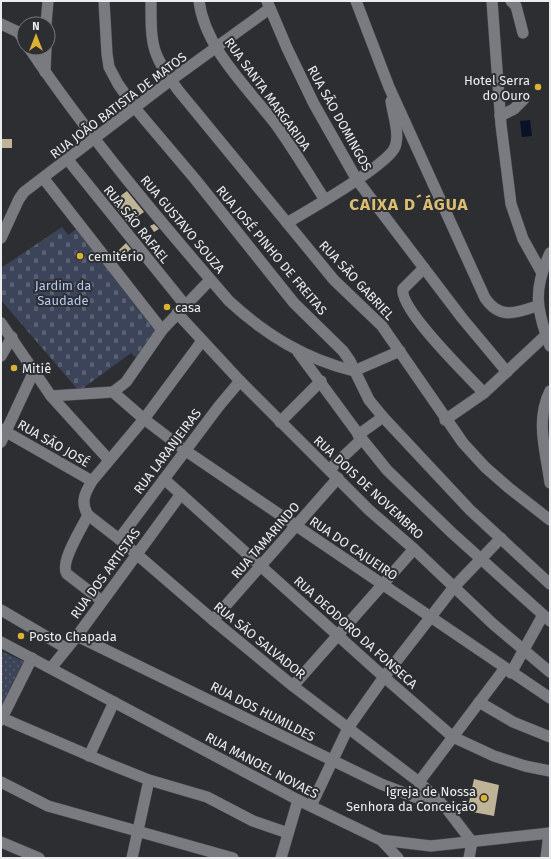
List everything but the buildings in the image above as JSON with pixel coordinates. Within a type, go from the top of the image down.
[{"type":"street","points":[[47,16],[48,1]]},
{"type":"street","name":"RUA JOSÉ PINHO DE FREITAS","points":[[104,1],[109,67],[118,84],[135,108],[195,179],[294,303],[343,351],[350,361],[369,400],[383,417],[470,510],[550,584]]},
{"type":"street","name":"RUA SÃO GABRIEL","points":[[151,1],[153,47],[159,63],[171,80],[334,280],[367,311],[400,351],[445,420],[463,443],[485,467],[529,505],[550,520]]},
{"type":"street","name":"RUA SANTA MARGARIDA","points":[[199,1],[201,14],[216,47],[287,140],[325,200]]},
{"type":"street","points":[[356,1],[389,87],[485,298],[491,307],[498,312],[515,312],[537,306]]},
{"type":"street","points":[[492,1],[500,116],[508,190],[513,215],[542,273]]},
{"type":"street","points":[[511,1],[516,6],[523,33]]},
{"type":"street","name":"RUA JOÃO BATISTA DE MATOS","points":[[1,238],[19,199],[24,192],[44,179],[171,80],[216,47],[268,5]]},
{"type":"street","name":"RUA SÃO DOMINGOS","points":[[268,5],[314,104],[357,180],[462,318],[507,372]]},
{"type":"street","points":[[1,24],[16,32]]},
{"type":"street","name":"RUA GUSTAVO SOUZA","points":[[34,56],[94,140],[229,301],[249,320],[297,351],[354,371]]},
{"type":"street","points":[[45,72],[46,56]]},
{"type":"street","points":[[287,223],[357,180],[384,161],[395,148],[396,134],[389,87]]},
{"type":"street","points":[[500,116],[514,109],[524,99]]},
{"type":"street","name":"RUA SÃO RAFAEL","points":[[68,160],[181,309]]},
{"type":"street","points":[[44,179],[162,330]]},
{"type":"street","points":[[550,253],[542,273],[537,306],[550,346]]},
{"type":"street","points":[[424,268],[403,289],[403,297],[424,328],[484,393]]},
{"type":"street","points":[[51,396],[113,392],[126,382],[162,330],[210,280]]},
{"type":"street","name":"RUA DOIS DE NOVEMBRO","points":[[181,309],[202,341],[280,422],[330,469],[369,510],[550,672]]},
{"type":"street","points":[[1,323],[51,396],[109,460]]},
{"type":"street","points":[[445,420],[484,393],[546,335]]},
{"type":"street","points":[[1,356],[12,337]]},
{"type":"street","points":[[102,601],[67,574],[64,568],[66,560],[88,515],[85,510],[83,500],[85,492],[92,481],[144,419],[202,341]]},
{"type":"street","points":[[297,351],[321,381],[360,437],[387,470],[546,618],[524,650],[479,702],[419,782]]},
{"type":"street","points":[[354,371],[400,351]]},
{"type":"street","points":[[1,442],[3,430],[34,371]]},
{"type":"street","name":"RUA LARANJEIRAS","points":[[119,539],[219,406],[240,381]]},
{"type":"street","points":[[280,422],[321,381]]},
{"type":"street","points":[[550,391],[543,410],[546,424],[550,483]]},
{"type":"street","name":"RUA DO CAJUEIRO","points":[[113,392],[144,419],[186,451],[550,698]]},
{"type":"street","points":[[330,469],[360,437],[383,417]]},
{"type":"street","name":"RUA SÃO JOSÉ","points":[[3,430],[92,481]]},
{"type":"street","name":"RUA TAMARINDO","points":[[213,620],[338,478]]},
{"type":"street","name":"RUA DEODORO DA FONSECA","points":[[164,479],[262,566],[384,678],[453,737],[494,756],[525,766],[550,771]]},
{"type":"street","name":"RUA DOS ARTISTAS","points":[[51,668],[77,636],[181,494]]},
{"type":"street","name":"RUA SÃO SALVADOR","points":[[88,515],[137,553],[213,620],[293,686],[419,782],[440,802],[472,842]]},
{"type":"street","points":[[311,806],[331,761],[348,728],[430,616],[480,558],[500,538]]},
{"type":"street","points":[[293,686],[414,549]]},
{"type":"street","points":[[1,610],[66,648]]},
{"type":"street","name":"RUA DOS HUMILDES","points":[[77,636],[331,761],[405,794],[440,802]]},
{"type":"street","name":"RUA MANOEL NOVAES","points":[[1,642],[298,800],[381,840],[422,846],[549,833]]},
{"type":"street","points":[[32,658],[5,704],[2,719],[149,780],[200,795],[254,821],[288,833]]},
{"type":"street","points":[[89,756],[114,702]]},
{"type":"street","points":[[479,702],[513,722],[550,737]]},
{"type":"street","points":[[132,858],[149,780]]},
{"type":"street","points":[[1,782],[48,806],[233,858]]},
{"type":"street","points":[[281,858],[298,800]]},
{"type":"street","points":[[546,858],[549,833]]},
{"type":"street","points":[[381,840],[398,858]]},
{"type":"street","points":[[1,842],[39,858]]},
{"type":"street","points":[[469,858],[472,842]]},
{"type":"green space","name":"Jardim da Saudade","points":[[62,227],[68,235],[78,228],[158,329],[138,359],[131,353],[79,391],[1,300],[1,268]]},
{"type":"green space","points":[[1,651],[27,663],[1,716]]},
{"type":"shaded area","points":[[530,120],[532,136],[522,137],[520,121]]},
{"type":"place","name":"Hotel Serra do Ouro","points":[[538,87]]},
{"type":"place","name":"cemitério","points":[[80,256]]},
{"type":"place","name":"casa","points":[[167,307]]},
{"type":"place","name":"Mitiê","points":[[14,368]]},
{"type":"place","name":"Posto Chapada","points":[[21,636]]},
{"type":"place","name":"Igreja de Nossa Senhora da Conceição","points":[[484,798]]},
{"type":"district","name":"CAIXA D´ÁGUA","points":[[409,204]]}]
